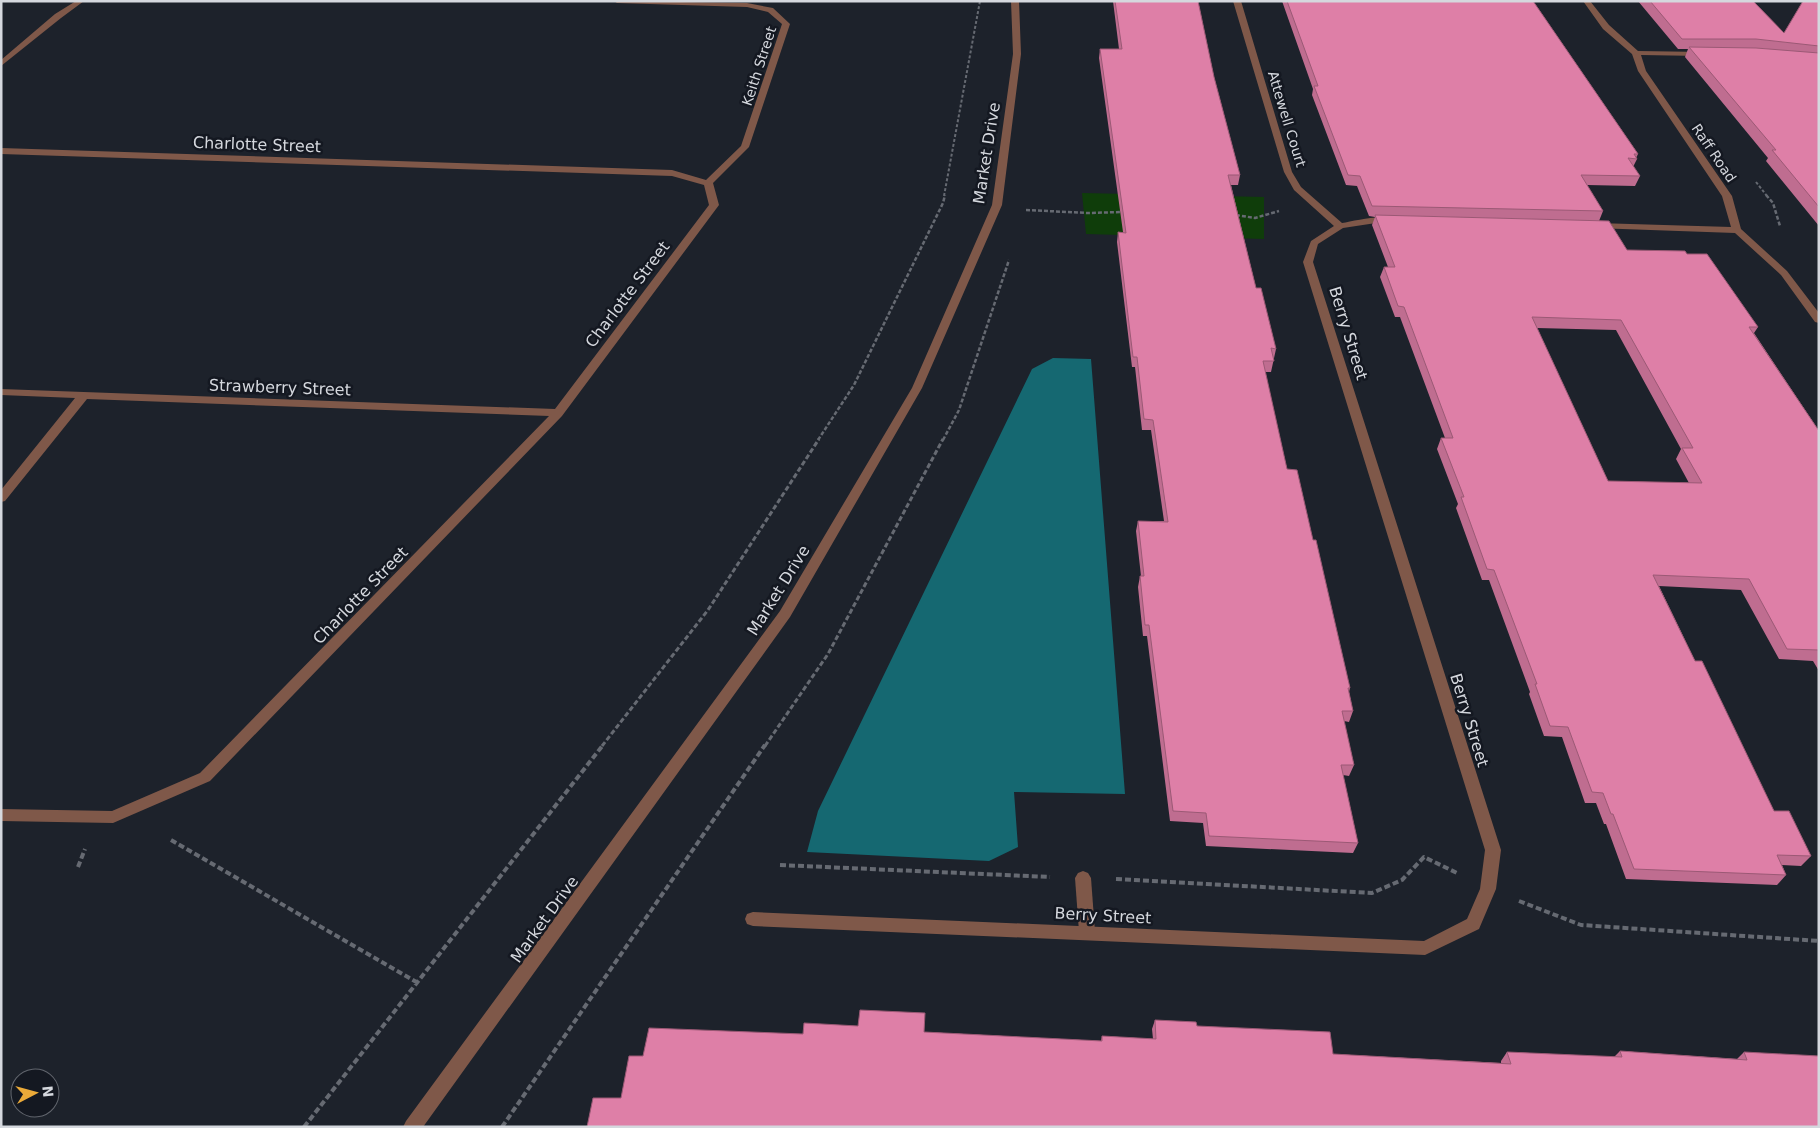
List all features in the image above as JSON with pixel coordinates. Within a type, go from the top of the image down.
[{"type":"street","points":[[1,64],[58,16],[81,1]]},
{"type":"street","name":"Keith Street","points":[[617,1],[747,5],[770,10],[786,24],[745,147],[708,182]]},
{"type":"street","name":"Market Drive","points":[[412,1127],[785,614],[918,388],[997,205],[1017,54],[1015,1]]},
{"type":"street","name":"Attewell Court","points":[[1237,1],[1288,172],[1297,188],[1340,226]]},
{"type":"street","name":"Raff Road","points":[[1586,1],[1606,27],[1636,53],[1642,71],[1727,196],[1737,230]]},
{"type":"street","points":[[1636,53],[1714,54]]},
{"type":"street","name":"Charlotte Street","points":[[1,151],[672,173],[708,182],[714,205],[558,413],[205,777],[113,816],[1,815]]},
{"type":"street","name":"Berry Street","points":[[753,919],[1425,948],[1473,924],[1488,889],[1493,850],[1308,262],[1314,243],[1340,226],[1376,220],[1395,220]]},
{"type":"street","points":[[1590,226],[1737,230],[1784,273],[1819,320]]},
{"type":"street","name":"Strawberry Street","points":[[1,392],[558,413]]},
{"type":"street","points":[[1,498],[82,396]]},
{"type":"street","points":[[1083,878],[1087,932]]},
{"type":"path","points":[[304,1127],[708,610],[854,385],[943,203],[980,1]]},
{"type":"path","points":[[1236,215],[1255,218],[1311,202]]},
{"type":"path","points":[[1026,210],[1088,213],[1128,212]]},
{"type":"path","points":[[171,840],[418,983]]},
{"type":"path","points":[[780,865],[1083,878],[1372,894],[1395,886],[1409,877],[1424,857],[1488,889],[1581,925],[1819,941]]},
{"type":"green space","points":[[1082,193],[1264,197],[1264,239],[1086,234]]},
{"type":"water","points":[[1053,358],[1091,359],[1125,794],[1014,792],[1018,847],[989,861],[807,852],[818,811],[1032,369]]},
{"type":"building","points":[[1115,1],[1198,1],[1214,77],[1240,175],[1228,175],[1256,288],[1261,288],[1276,349],[1271,348],[1274,361],[1263,361],[1287,469],[1297,470],[1313,540],[1316,540],[1350,688],[1348,688],[1353,711],[1342,711],[1354,765],[1341,765],[1358,843],[1209,836],[1206,813],[1173,811],[1149,625],[1145,625],[1140,576],[1144,576],[1138,521],[1168,522],[1153,420],[1144,419],[1137,357],[1133,357],[1118,232],[1126,233],[1100,49],[1122,49]]},
{"type":"building","points":[[1287,1],[1533,1],[1638,154],[1634,154],[1637,159],[1628,158],[1640,176],[1581,175],[1603,211],[1372,206],[1360,176],[1348,175],[1314,86],[1318,86]]},
{"type":"building","points":[[1650,1],[1753,1],[1784,33],[1803,1],[1819,1],[1819,46],[1756,39],[1682,39]]},
{"type":"building","points":[[1689,47],[1756,48],[1819,53],[1819,207],[1772,150],[1776,150]]},
{"type":"building","points":[[1375,215],[1609,221],[1627,250],[1685,251],[1687,254],[1707,254],[1758,327],[1749,327],[1819,431],[1819,650],[1787,649],[1749,579],[1653,575],[1695,661],[1702,661],[1774,811],[1789,811],[1811,856],[1777,855],[1786,875],[1634,869],[1603,793],[1592,792],[1568,727],[1550,726],[1535,684],[1537,684],[1494,570],[1487,569],[1461,497],[1464,497],[1441,438],[1453,438],[1404,307],[1398,306],[1384,267],[1395,267]],"holes":[[[1532,317],[1621,320],[1693,448],[1682,448],[1702,483],[1608,481]]]},
{"type":"building","points":[[860,1010],[925,1013],[924,1032],[1102,1041],[1102,1036],[1156,1039],[1155,1020],[1196,1022],[1197,1026],[1330,1032],[1333,1054],[1511,1064],[1507,1052],[1622,1057],[1620,1051],[1747,1060],[1744,1052],[1819,1056],[1819,1127],[587,1127],[593,1098],[621,1098],[629,1056],[643,1056],[649,1028],[803,1034],[804,1023],[858,1026]]}]
